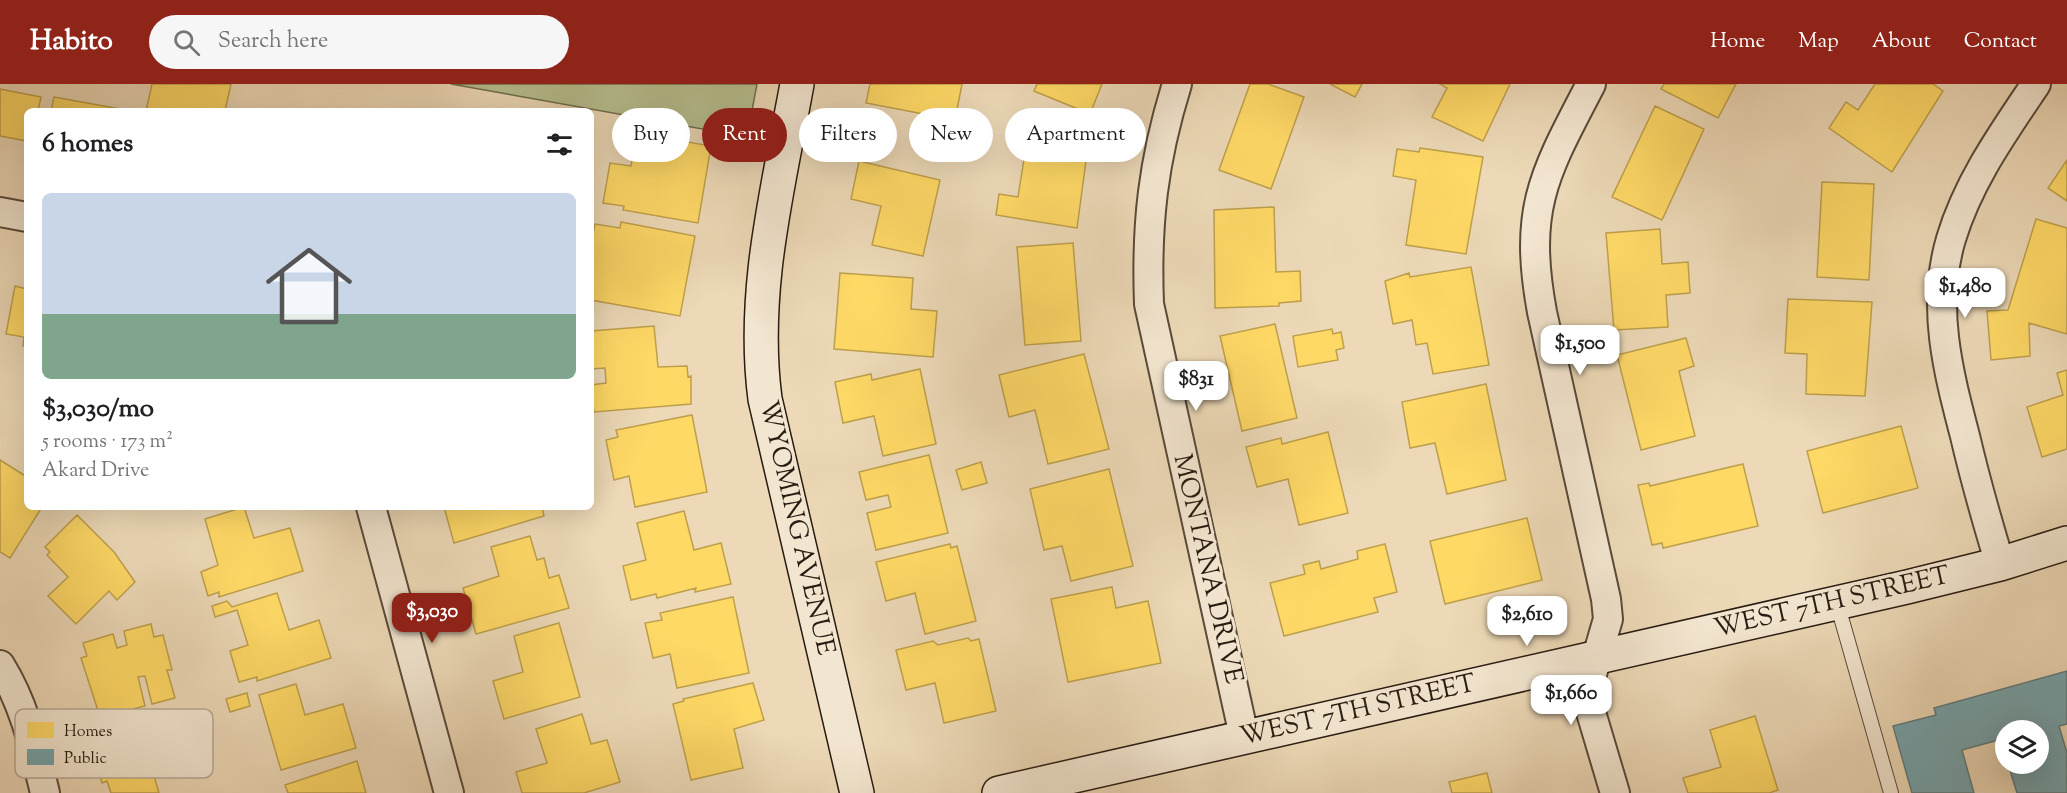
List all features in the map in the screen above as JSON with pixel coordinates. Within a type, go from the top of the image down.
[{"type":"main road","name":"WYOMING AVENUE","points":[[797,84],[762,283],[760,364],[765,399],[857,793]]},
{"type":"main road","name":"WEST 7TH STREET","points":[[999,793],[1837,603],[2000,564],[2067,543]]},
{"type":"street","name":"MONTANA DRIVE","points":[[1177,84],[1155,162],[1148,248],[1149,304],[1244,736]]},
{"type":"street","points":[[1591,84],[1549,164],[1538,199],[1533,235],[1535,274],[1542,312],[1606,599],[1608,619],[1589,691],[1590,709],[1615,793]]},
{"type":"street","points":[[2000,564],[1978,490],[1943,341],[1943,269],[1951,238],[1968,193],[1989,155],[2036,84]]},
{"type":"street","points":[[0,212],[24,216]]},
{"type":"street","points":[[372,510],[449,793]]},
{"type":"street","points":[[0,665],[15,689],[23,709]]},
{"type":"street","points":[[41,778],[45,793]]},
{"type":"lane","points":[[1837,603],[1891,793]]},
{"type":"green space","points":[[451,84],[757,84],[752,108],[702,108],[702,129],[690,127],[690,108],[612,108],[612,113]]},
{"type":"building: Homes","points":[[152,84],[231,84],[226,108],[147,108]]},
{"type":"building: Homes","points":[[870,84],[962,84],[957,108],[909,108],[909,111],[866,103]]},
{"type":"building: Homes","points":[[1037,84],[1102,84],[1092,108],[1075,108],[1034,91]]},
{"type":"building: Homes","points":[[1250,84],[1268,84],[1304,97],[1271,189],[1219,170]]},
{"type":"building: Homes","points":[[1330,84],[1362,84],[1355,97]]},
{"type":"building: Homes","points":[[1440,84],[1510,84],[1483,141],[1432,117],[1447,88]]},
{"type":"building: Homes","points":[[1664,84],[1736,84],[1718,118],[1661,89]]},
{"type":"building: Homes","points":[[1875,84],[1933,84],[1943,91],[1892,172],[1829,128],[1846,102],[1858,110]]},
{"type":"building: Homes","points":[[0,89],[41,97],[39,108],[24,108],[24,140],[0,136]]},
{"type":"building: Homes","points":[[54,97],[114,108],[52,108]]},
{"type":"building: Homes","points":[[1655,106],[1704,129],[1662,220],[1612,197]]},
{"type":"building: Homes","points":[[690,142],[702,144],[702,162],[708,162],[698,223],[623,210],[624,206],[603,203],[610,163],[631,166],[632,162],[690,162]]},
{"type":"building: Homes","points":[[1420,148],[1483,157],[1466,254],[1406,245],[1416,180],[1393,176],[1397,149],[1419,152]]},
{"type":"building: Homes","points":[[2067,160],[2067,201],[2048,188]]},
{"type":"building: Homes","points":[[859,162],[940,180],[923,256],[872,245],[881,206],[851,199]]},
{"type":"building: Homes","points":[[1024,162],[1086,162],[1077,228],[996,215],[999,194],[1018,197]]},
{"type":"building: Homes","points":[[1822,182],[1874,184],[1869,280],[1817,277]]},
{"type":"building: Homes","points":[[1274,207],[1276,272],[1300,271],[1301,301],[1279,303],[1279,306],[1215,308],[1214,210]]},
{"type":"building: Homes","points":[[2036,219],[2067,228],[2067,334],[2029,323],[2030,356],[1991,360],[1987,311],[2008,310]]},
{"type":"building: Homes","points":[[621,222],[695,236],[680,316],[594,301],[595,224],[620,228]]},
{"type":"building: Homes","points":[[1660,229],[1662,264],[1688,262],[1690,293],[1666,295],[1668,327],[1614,330],[1606,233]]},
{"type":"building: Homes","points":[[1073,243],[1081,341],[1025,345],[1017,247]]},
{"type":"building: Homes","points":[[1471,267],[1489,365],[1433,374],[1427,343],[1416,345],[1412,320],[1393,324],[1385,281],[1409,273],[1410,277]]},
{"type":"building: Homes","points":[[840,273],[913,278],[911,309],[937,311],[933,357],[834,349]]},
{"type":"building: Homes","points":[[15,286],[24,288],[24,337],[6,334]]},
{"type":"building: Homes","points":[[1788,299],[1872,302],[1865,396],[1806,394],[1807,354],[1785,353]]},
{"type":"building: Homes","points":[[1275,324],[1297,418],[1242,431],[1220,336]]},
{"type":"building: Homes","points":[[654,326],[658,367],[687,366],[688,377],[691,376],[691,404],[594,412],[594,385],[606,383],[605,368],[594,369],[594,331]]},
{"type":"building: Homes","points":[[1332,329],[1333,334],[1341,332],[1344,348],[1336,350],[1338,360],[1298,367],[1293,336]]},
{"type":"building: Homes","points":[[1686,338],[1694,366],[1679,371],[1695,436],[1641,450],[1617,355]]},
{"type":"building: Homes","points":[[1084,354],[1109,449],[1048,464],[1035,410],[1009,417],[999,375]]},
{"type":"building: Homes","points":[[920,369],[936,444],[883,456],[874,416],[843,423],[835,382],[871,374],[872,380]]},
{"type":"building: Homes","points":[[2067,370],[2067,449],[2042,457],[2027,407],[2063,395],[2057,373]]},
{"type":"building: Homes","points":[[1486,384],[1506,480],[1447,494],[1435,443],[1410,448],[1402,402]]},
{"type":"building: Homes","points":[[692,415],[707,492],[635,507],[629,476],[614,480],[606,440],[618,437],[616,430]]},
{"type":"building: Homes","points":[[1901,426],[1918,488],[1823,513],[1807,451]]},
{"type":"building: Homes","points":[[1328,432],[1348,513],[1299,525],[1288,479],[1257,487],[1246,447],[1281,438],[1282,444]]},
{"type":"building: Homes","points":[[929,455],[948,533],[876,550],[867,513],[891,507],[888,495],[866,500],[859,472]]},
{"type":"building: Homes","points":[[0,460],[24,475],[24,510],[40,510],[10,558],[0,552]]},
{"type":"building: Homes","points":[[981,462],[987,483],[962,490],[956,470]]},
{"type":"building: Homes","points":[[1743,464],[1758,526],[1663,548],[1662,543],[1652,545],[1638,485],[1649,483],[1650,486]]},
{"type":"building: Homes","points":[[1109,469],[1133,566],[1071,581],[1062,546],[1044,550],[1030,489]]},
{"type":"building: Homes","points":[[234,510],[245,510],[254,538],[290,528],[303,571],[219,597],[219,592],[208,596],[201,572],[218,565],[205,519]]},
{"type":"building: Homes","points":[[445,510],[543,510],[544,516],[454,543]]},
{"type":"building: Homes","points":[[684,511],[694,550],[721,543],[731,584],[695,592],[696,588],[657,598],[656,594],[631,600],[623,566],[646,560],[637,523]]},
{"type":"building: Homes","points":[[77,515],[114,552],[135,582],[117,600],[109,591],[76,624],[48,596],[68,577],[47,555],[50,552],[45,547]]},
{"type":"building: Homes","points":[[1527,518],[1542,580],[1445,604],[1430,541]]},
{"type":"building: Homes","points":[[530,536],[537,560],[544,558],[549,578],[559,575],[569,608],[476,634],[463,588],[499,576],[491,547]]},
{"type":"building: Homes","points":[[950,544],[951,548],[957,546],[976,621],[925,634],[915,593],[886,601],[876,562]]},
{"type":"building: Homes","points":[[1385,544],[1397,592],[1374,598],[1378,612],[1284,636],[1270,583],[1305,574],[1303,565],[1319,561],[1321,569],[1358,559],[1357,551]]},
{"type":"building: Homes","points":[[1112,587],[1116,608],[1148,601],[1161,663],[1068,682],[1051,599]]},
{"type":"building: Homes","points":[[277,593],[289,630],[319,620],[331,658],[257,681],[257,677],[239,682],[230,651],[248,645],[237,610],[215,617],[212,606],[227,601],[232,607]]},
{"type":"building: Homes","points":[[733,597],[749,673],[677,688],[670,654],[653,658],[645,623],[662,620],[660,613]]},
{"type":"building: Homes","points":[[559,623],[580,697],[504,719],[493,681],[523,672],[514,636]]},
{"type":"building: Homes","points":[[151,624],[154,637],[163,635],[172,670],[167,670],[175,698],[152,704],[145,676],[138,677],[145,706],[133,709],[97,709],[81,658],[87,656],[83,643],[113,634],[117,648],[127,645],[124,631]]},
{"type":"building: Homes","points":[[968,638],[971,641],[979,639],[996,711],[944,723],[935,683],[906,690],[896,650],[933,641],[938,645]]},
{"type":"building: Homes","points":[[753,683],[764,720],[734,729],[743,768],[691,780],[673,704],[684,701],[683,699]]},
{"type":"building: Homes","points":[[296,684],[305,715],[343,704],[356,748],[281,770],[259,695]]},
{"type":"building: Homes","points":[[247,693],[250,706],[230,712],[226,699]]},
{"type":"building: Homes","points":[[582,714],[591,744],[607,740],[620,782],[584,793],[522,793],[516,772],[547,763],[536,729]]},
{"type":"building: Homes","points":[[1755,716],[1778,790],[1769,793],[1688,793],[1683,778],[1721,767],[1710,730]]},
{"type":"building: Homes","points":[[357,761],[366,793],[288,793],[285,785]]},
{"type":"building: Homes","points":[[1487,773],[1492,793],[1452,793],[1449,782]]},
{"type":"building: Homes","points":[[101,778],[155,778],[159,793],[111,793],[107,781],[102,783]]},
{"type":"building: Public","points":[[2067,671],[2067,724],[2059,726],[2067,753],[2067,793],[2017,793],[2011,774],[2049,774],[2049,720],[1995,720],[1995,741],[1962,750],[1974,793],[1912,793],[1893,726],[1936,715],[1934,708]]}]
